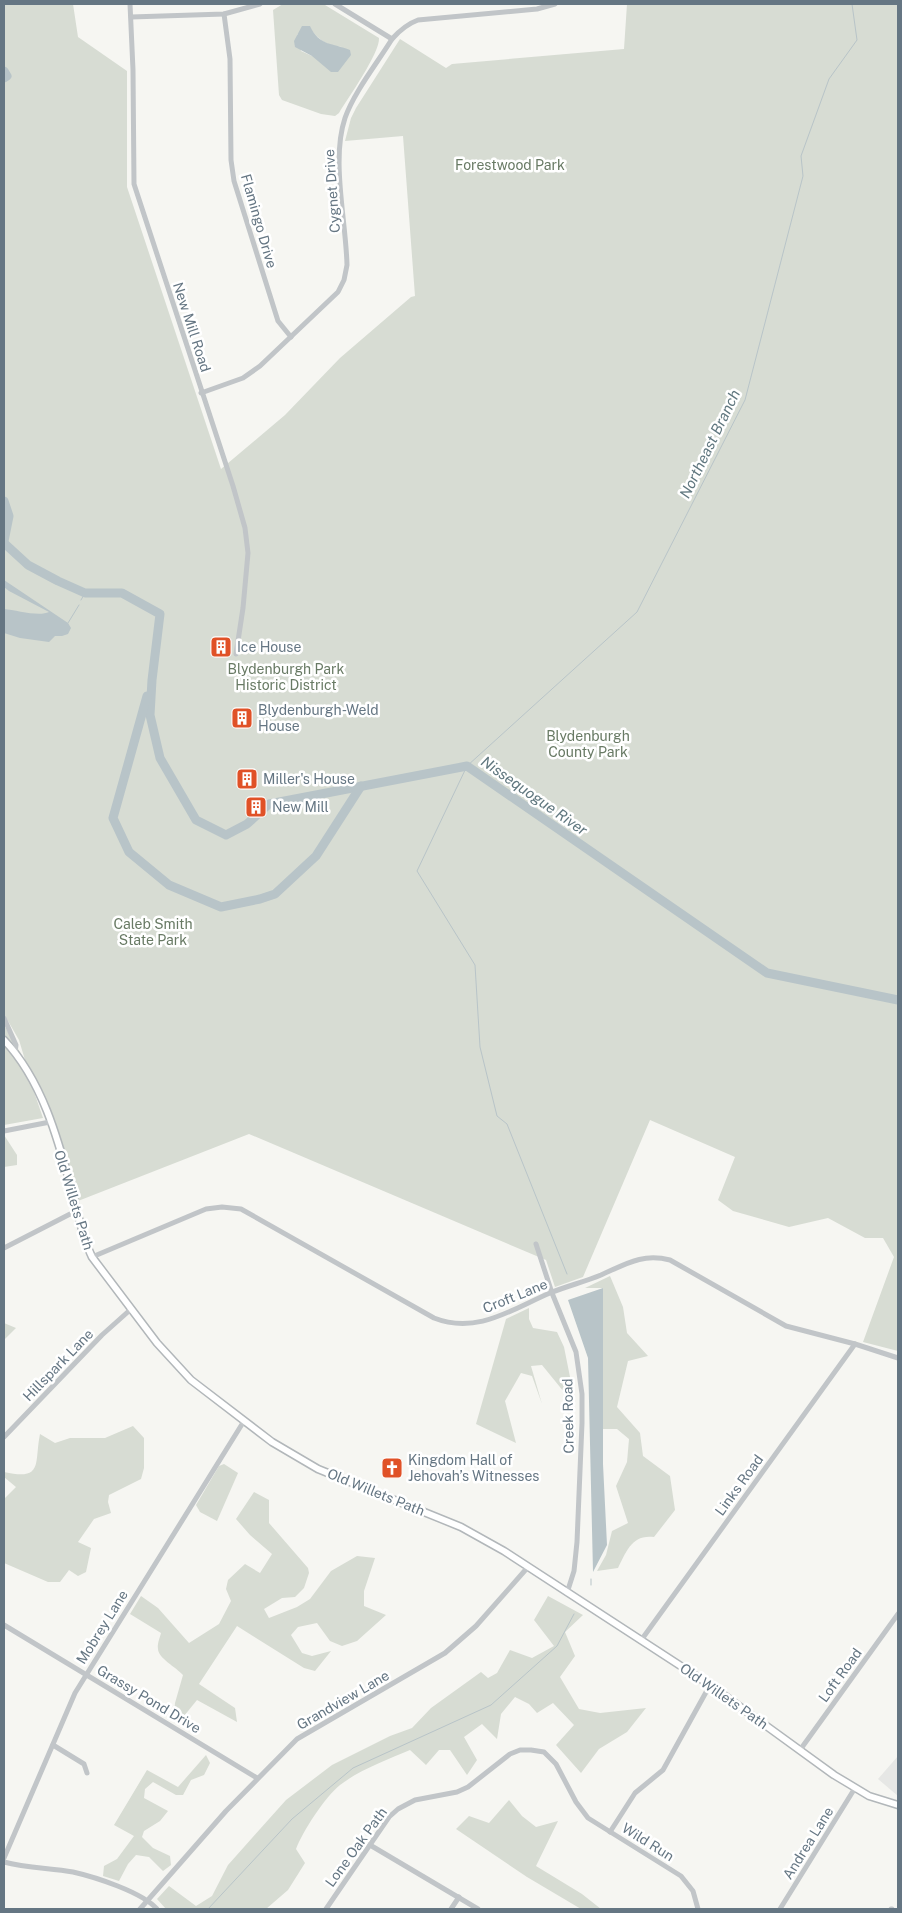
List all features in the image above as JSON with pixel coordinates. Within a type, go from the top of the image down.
[{"type":"main road","name":"Old Willets Path","points":[[4,1040],[32,1078],[50,1122],[76,1211],[92,1257],[130,1310],[191,1380],[272,1442],[318,1469],[461,1527],[504,1551],[710,1685],[855,1788],[869,1796],[898,1805]]},
{"type":"street","name":"New Mill Road","points":[[130,4],[133,70],[134,184],[245,528],[248,553],[243,615],[236,654]]},
{"type":"street","points":[[131,18],[224,14],[258,4]]},
{"type":"street","points":[[334,4],[392,39]]},
{"type":"street","name":"Cygnet Drive","points":[[201,393],[243,378],[260,366],[338,292],[348,266],[340,156],[342,129],[351,105],[392,39],[408,24],[418,20],[537,9],[555,4]]},
{"type":"street","name":"Flamingo Drive","points":[[224,14],[230,59],[231,160],[234,181],[278,321],[291,337]]},
{"type":"street","points":[[4,1018],[16,1045],[15,1053]]},
{"type":"street","points":[[4,1131],[50,1122]]},
{"type":"street","name":"Croft Lane","points":[[92,1257],[206,1208],[240,1209],[416,1308],[443,1321],[464,1324],[477,1324],[637,1260],[646,1257],[657,1257],[670,1260],[786,1326],[855,1344],[898,1358]]},
{"type":"street","points":[[4,1248],[76,1211]]},
{"type":"street","name":"Creek Road","points":[[536,1244],[552,1293],[576,1352],[582,1394],[577,1542],[574,1570],[567,1593]]},
{"type":"street","name":"Hillspark Lane","points":[[4,1438],[102,1335],[130,1310]]},
{"type":"street","name":"Links Road","points":[[642,1640],[855,1344]]},
{"type":"street","name":"Mobrey Lane","points":[[4,1860],[75,1693],[244,1421]]},
{"type":"street","name":"Grandview Lane","points":[[140,1909],[257,1778],[297,1739],[445,1653],[476,1626],[528,1567]]},
{"type":"street","name":"Loft Road","points":[[800,1750],[898,1614]]},
{"type":"street","name":"Grassy Pond Drive","points":[[4,1625],[257,1778]]},
{"type":"street","points":[[610,1832],[636,1793],[663,1770],[710,1685]]},
{"type":"street","points":[[52,1745],[84,1764],[87,1773]]},
{"type":"street","name":"Lone Oak Path","points":[[326,1909],[389,1817],[398,1809],[424,1798],[457,1792],[468,1787],[505,1757],[520,1750],[544,1752],[556,1764],[576,1802]]},
{"type":"street","name":"Andrea Lane","points":[[780,1909],[855,1788]]},
{"type":"street","name":"Wild Run","points":[[576,1802],[588,1818],[681,1876],[693,1891],[698,1909]]},
{"type":"street","points":[[370,1845],[478,1909]]},
{"type":"street","points":[[4,1860],[16,1865],[74,1872],[128,1890],[147,1900],[157,1909]]},
{"type":"street","points":[[451,1909],[459,1898]]},
{"type":"shaded area","points":[[302,26],[310,26],[322,41],[350,50],[351,55],[338,72],[331,72],[312,56],[295,47],[294,41]]},
{"type":"shaded area","points":[[4,580],[68,623],[71,628],[68,634],[55,636],[49,642],[20,638],[4,633],[4,609],[34,614],[49,612],[9,591],[4,587]]},
{"type":"shaded area","points":[[603,1288],[603,1464],[607,1545],[593,1572],[588,1358],[568,1300]]},
{"type":"shaded area","points":[[898,1756],[898,1796],[878,1779]]},
{"type":"green space","name":"Blydenburgh County Park","points":[[4,4],[73,4],[78,37],[127,71],[127,187],[221,469],[285,415],[340,358],[411,297],[415,296],[403,136],[345,141],[351,118],[356,108],[400,39],[446,68],[452,64],[624,49],[627,4],[898,4],[898,1351],[863,1342],[894,1257],[883,1238],[865,1238],[828,1218],[789,1227],[733,1211],[718,1200],[735,1157],[650,1120],[583,1277],[555,1287],[546,1260],[249,1134],[78,1201],[55,1121],[25,1060],[19,1040],[4,1014]]},
{"type":"green space","points":[[283,4],[325,5],[379,38],[378,45],[369,64],[339,113],[335,116],[321,114],[282,100],[279,95],[273,10]],"holes":[[[312,31],[329,44],[342,47],[312,56],[301,51],[297,35],[300,32]]]},
{"type":"green space","points":[[4,1025],[21,1054],[43,1118],[4,1125]]},
{"type":"green space","points":[[4,1135],[17,1155],[17,1165],[4,1167]]},
{"type":"green space","points":[[610,1276],[623,1307],[627,1333],[648,1356],[628,1361],[617,1407],[640,1433],[643,1456],[670,1476],[675,1510],[654,1537],[640,1538],[631,1545],[618,1568],[597,1571],[606,1555],[612,1531],[628,1523],[616,1486],[627,1462],[629,1439],[617,1429],[603,1429],[603,1288],[585,1288]]},
{"type":"green space","points":[[529,1308],[529,1319],[533,1328],[557,1332],[564,1347],[572,1387],[564,1392],[542,1365],[531,1366],[542,1404],[532,1376],[521,1373],[505,1401],[516,1443],[476,1424],[506,1319]]},
{"type":"green space","points":[[4,1323],[16,1328],[4,1340]]},
{"type":"green space","points":[[133,1426],[144,1438],[144,1468],[141,1479],[109,1495],[108,1502],[111,1513],[94,1519],[78,1542],[91,1548],[86,1572],[78,1576],[69,1570],[60,1582],[48,1582],[4,1563],[4,1499],[16,1487],[4,1477],[4,1472],[26,1474],[31,1472],[37,1461],[40,1434],[55,1443],[70,1438],[105,1438]]},
{"type":"green space","points":[[224,1464],[238,1473],[217,1521],[200,1512],[196,1505],[219,1466]]},
{"type":"green space","points":[[254,1492],[269,1500],[269,1523],[308,1568],[309,1573],[304,1588],[295,1597],[282,1598],[264,1609],[269,1618],[297,1607],[310,1599],[331,1571],[357,1556],[375,1558],[364,1591],[364,1606],[386,1615],[357,1641],[342,1646],[330,1641],[317,1623],[298,1627],[291,1635],[302,1653],[312,1656],[331,1651],[315,1671],[304,1668],[237,1626],[199,1684],[235,1708],[237,1722],[197,1700],[184,1716],[174,1717],[175,1703],[183,1675],[161,1656],[158,1645],[161,1633],[130,1614],[141,1596],[158,1608],[189,1643],[219,1624],[231,1601],[226,1589],[228,1580],[245,1564],[260,1573],[272,1554],[250,1535],[236,1519]]},
{"type":"green space","points":[[548,1596],[583,1615],[565,1632],[575,1656],[560,1677],[579,1709],[600,1713],[646,1708],[627,1732],[599,1749],[581,1773],[556,1745],[574,1725],[553,1703],[537,1713],[529,1704],[515,1697],[501,1714],[497,1739],[482,1724],[464,1737],[477,1760],[467,1775],[450,1750],[439,1750],[426,1765],[410,1750],[365,1770],[348,1779],[334,1790],[309,1824],[296,1849],[305,1863],[288,1890],[266,1909],[166,1909],[157,1899],[169,1886],[196,1906],[212,1896],[228,1865],[286,1800],[332,1765],[390,1736],[412,1728],[431,1708],[481,1672],[488,1678],[497,1673],[510,1650],[532,1658],[554,1646],[534,1620]]},
{"type":"green space","points":[[206,1755],[210,1763],[204,1775],[191,1780],[183,1795],[176,1795],[153,1782],[145,1789],[144,1798],[168,1811],[160,1821],[144,1831],[142,1837],[153,1848],[170,1856],[171,1865],[163,1871],[149,1857],[136,1855],[128,1864],[119,1881],[103,1876],[104,1866],[117,1859],[134,1836],[114,1825],[147,1770],[178,1787]]},
{"type":"green space","points":[[509,1800],[522,1816],[536,1827],[558,1821],[536,1866],[582,1894],[601,1909],[581,1909],[527,1877],[456,1829],[469,1816],[489,1823]]},
{"type":"waterway","name":"Northeast Branch","points":[[567,1274],[507,1124],[497,1116],[480,1047],[475,965],[417,871],[467,766],[637,612],[745,400],[803,176],[801,156],[829,79],[857,40],[852,4]]},
{"type":"waterway","name":"Nissequogue River","points":[[4,71],[7,76],[4,78]]},
{"type":"waterway","name":"Nissequogue River","points":[[4,501],[9,516],[4,541]]},
{"type":"waterway","name":"Nissequogue River","points":[[4,543],[28,565],[58,581],[85,593],[122,593],[160,614],[150,715],[160,758],[196,820],[226,835],[247,824],[269,804],[467,766],[767,973],[898,1000]]},
{"type":"waterway","points":[[81,600],[85,593]]},
{"type":"waterway","points":[[68,623],[79,605]]},
{"type":"waterway","points":[[147,696],[113,818],[129,852],[169,885],[221,907],[275,894],[316,856],[361,786]]},
{"type":"waterway","points":[[591,1579],[591,1585]]},
{"type":"waterway","points":[[208,1909],[292,1819],[353,1768],[491,1705],[557,1646],[574,1614]]},
{"type":"place","name":"Ice House","points":[[221,647]]},
{"type":"place","name":"Blydenburgh-Weld House","points":[[242,718]]},
{"type":"place","name":"Miller's House","points":[[247,779]]},
{"type":"place","name":"New Mill","points":[[256,807]]},
{"type":"place","name":"Kingdom Hall of Jehovah’s Witnesses","points":[[392,1468]]},
{"type":"park label","name":"Forestwood Park","points":[[510,165]]},
{"type":"park label","name":"Blydenburgh Park Historic District","points":[[286,678]]},
{"type":"park label","name":"Caleb Smith State Park","points":[[153,932]]}]
